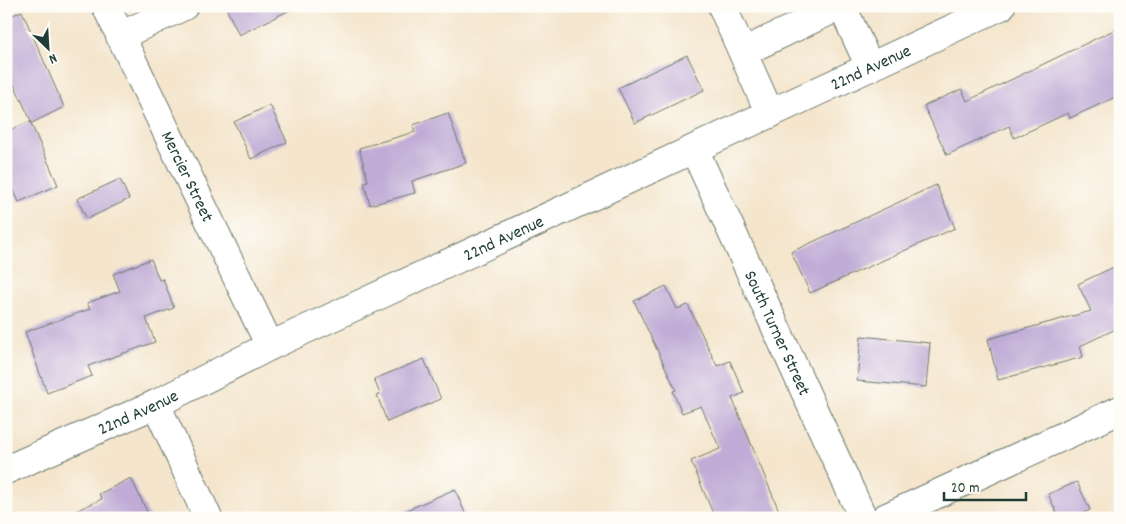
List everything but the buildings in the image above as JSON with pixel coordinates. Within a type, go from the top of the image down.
[{"type":"street","name":"Mercier Street","points":[[106,6],[270,346]]},
{"type":"street","points":[[120,36],[184,6]]},
{"type":"street","points":[[722,6],[770,114]]},
{"type":"street","points":[[742,52],[841,6],[870,67]]},
{"type":"street","name":"22nd Avenue","points":[[6,470],[156,404],[270,346],[1001,6]]},
{"type":"street","name":"South Turner Street","points":[[694,149],[863,518]]},
{"type":"street","points":[[156,404],[208,518]]},
{"type":"street","points":[[885,518],[1120,410]]}]
